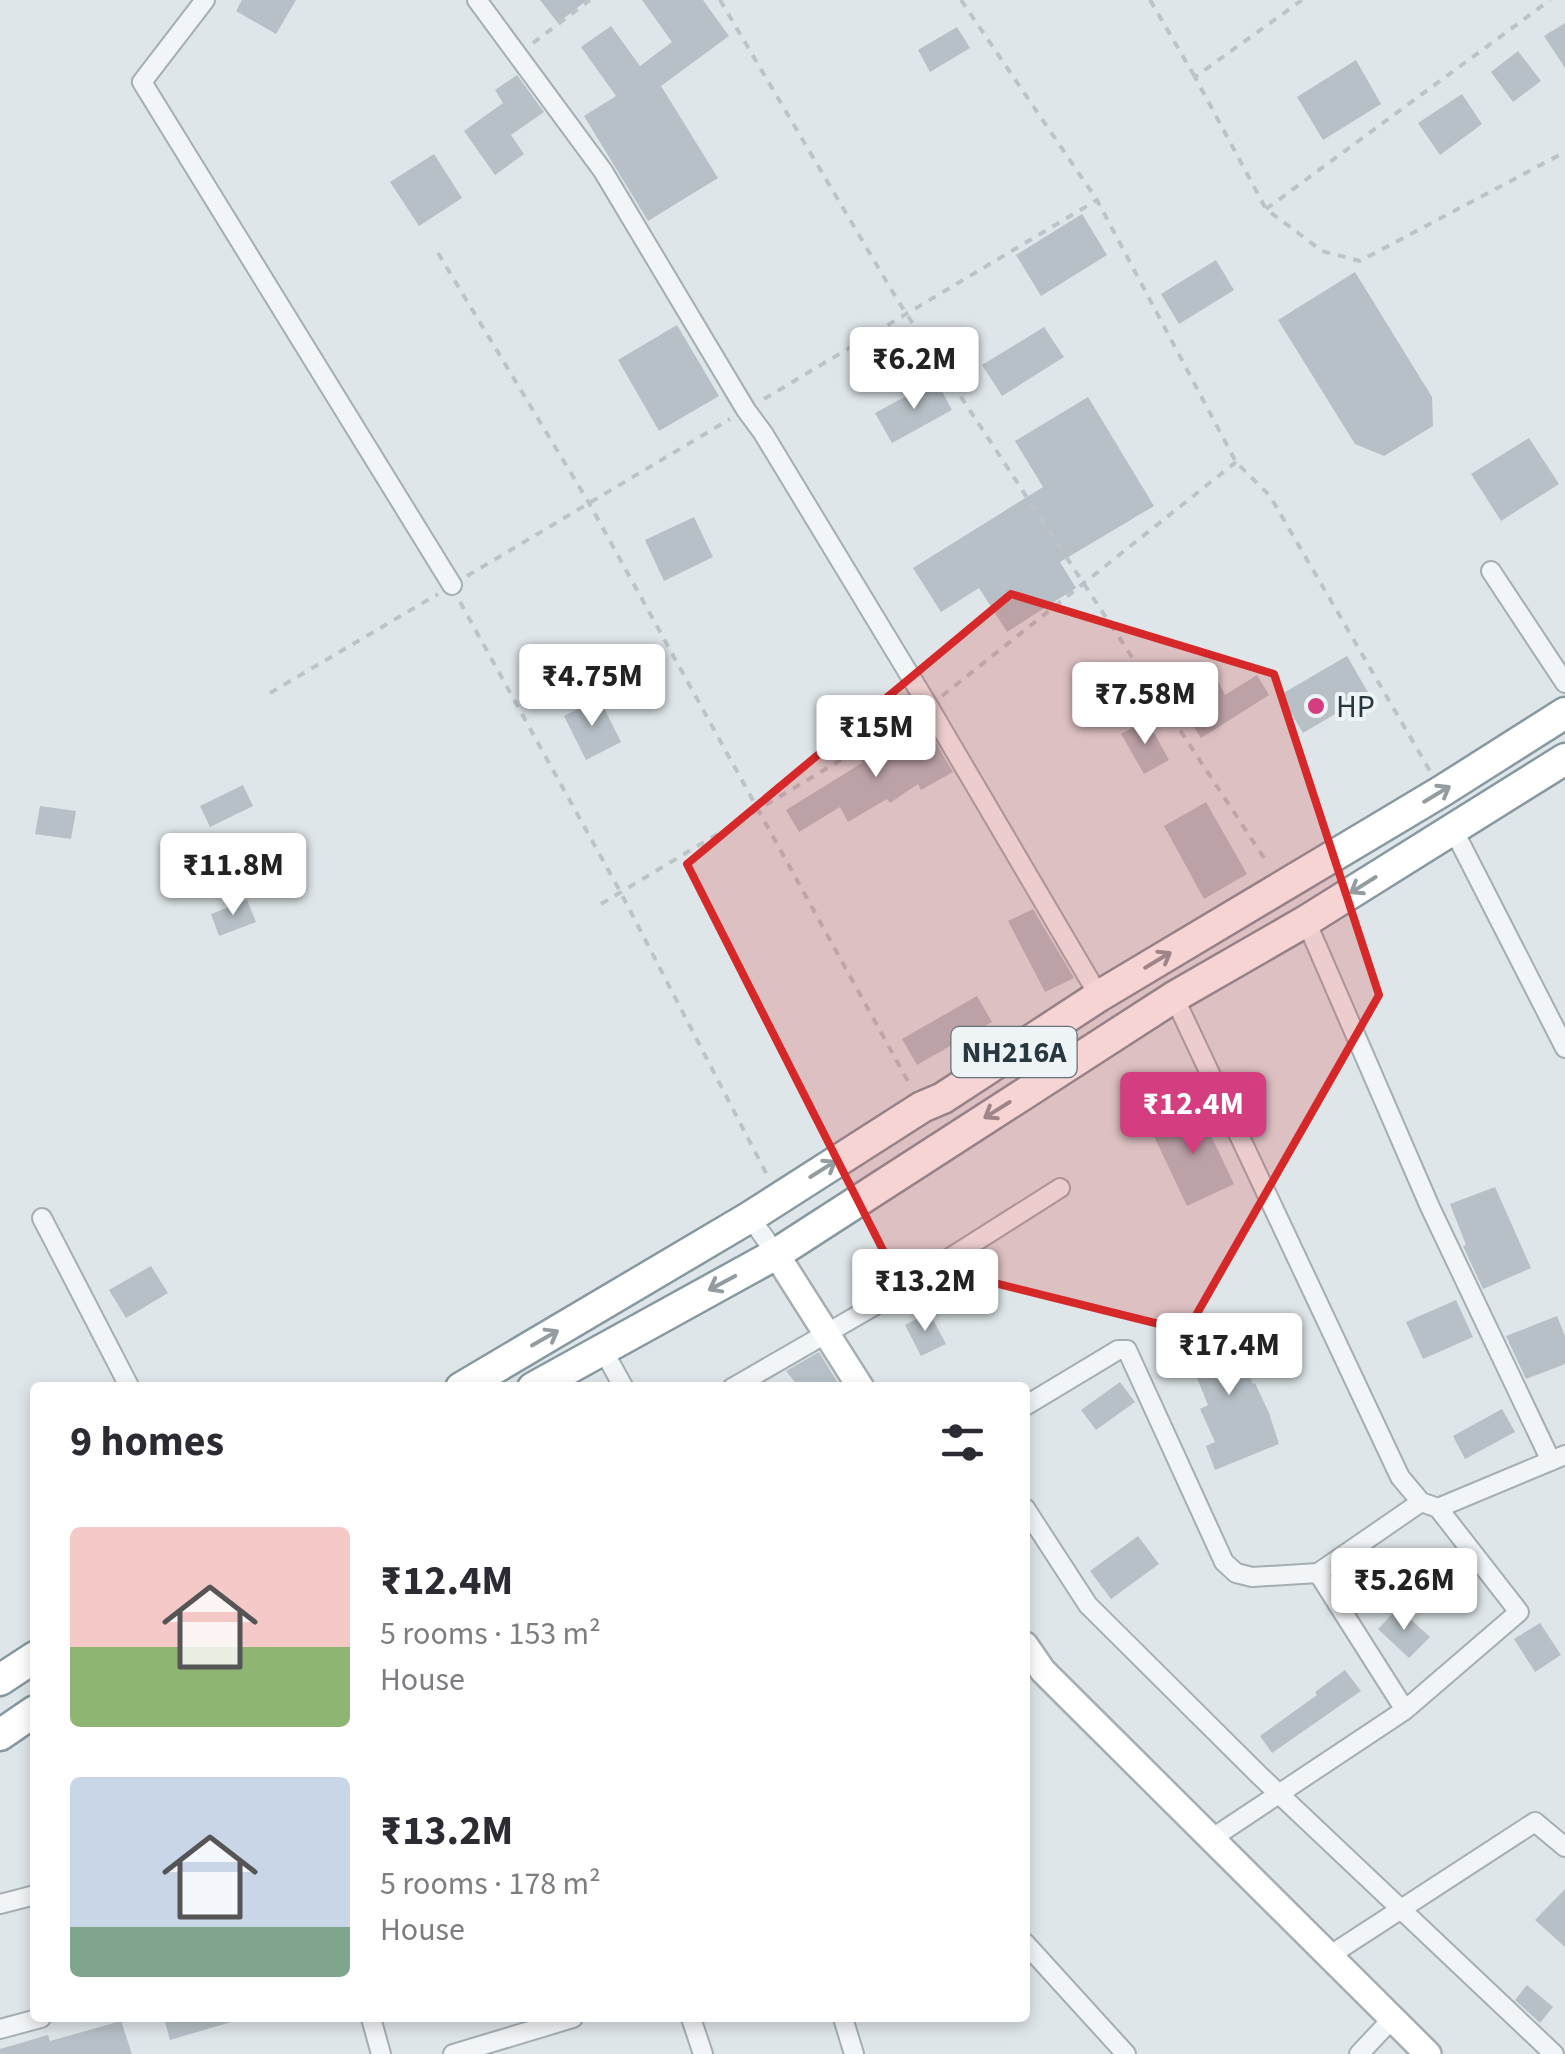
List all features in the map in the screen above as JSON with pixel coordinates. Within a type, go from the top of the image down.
[{"type":"highway","name":"NH216A","points":[[471,1382],[750,1217],[1099,996],[1442,791],[1565,712]]},
{"type":"highway","name":"NH216A","points":[[543,1382],[776,1254],[1174,997],[1565,760]]},
{"type":"highway","points":[[0,1680],[30,1660]]},
{"type":"highway","points":[[0,1735],[30,1714]]},
{"type":"main road","points":[[776,1254],[857,1382]]},
{"type":"main road","points":[[1034,1676],[1211,1839],[1428,2054]]},
{"type":"street","points":[[205,0],[142,82],[452,586]]},
{"type":"street","points":[[476,0],[603,171],[1099,996]]},
{"type":"street","points":[[1491,572],[1565,682]]},
{"type":"street","points":[[1453,829],[1564,1041]]},
{"type":"street","points":[[1030,1403],[1118,1350],[1127,1350],[1224,1562],[1236,1573],[1252,1577],[1318,1573],[1430,1505],[1558,1458],[1430,1207],[1306,920]]},
{"type":"street","points":[[1174,997],[1400,1477],[1430,1505],[1519,1612],[1406,1710],[1211,1839]]},
{"type":"street","points":[[742,1382],[1060,1188]]},
{"type":"street","points":[[750,1217],[776,1254]]},
{"type":"street","points":[[42,1218],[127,1382]]},
{"type":"street","points":[[602,1348],[621,1382]]},
{"type":"street","points":[[1030,1516],[1088,1605],[1400,1910],[1554,2054]]},
{"type":"street","points":[[1318,1573],[1406,1710]]},
{"type":"street","points":[[1329,1956],[1535,1822],[1565,1847]]},
{"type":"street","points":[[0,1904],[30,1896]]},
{"type":"street","points":[[1030,1948],[1126,2054]]},
{"type":"street","points":[[1359,2054],[1392,2019]]},
{"type":"street","points":[[0,2029],[30,2021]]},
{"type":"street","points":[[372,2022],[381,2054]]},
{"type":"street","points":[[453,2054],[560,2022]]},
{"type":"street","points":[[692,2022],[703,2054]]},
{"type":"street","points":[[844,2022],[854,2054]]},
{"type":"path","points":[[517,55],[590,0]]},
{"type":"path","points":[[720,0],[906,314],[1281,885]]},
{"type":"path","points":[[961,0],[1097,200],[1236,462],[1270,496],[1442,791]]},
{"type":"path","points":[[1150,0],[1266,209],[1322,251],[1360,261],[1565,152]]},
{"type":"path","points":[[1196,77],[1302,0]]},
{"type":"path","points":[[1266,209],[1550,0]]},
{"type":"path","points":[[270,694],[1097,200]]},
{"type":"path","points":[[438,253],[589,503],[922,1106]]},
{"type":"path","points":[[452,586],[621,892],[779,1197]]},
{"type":"highlighted area","points":[[1011,594],[1274,674],[1379,995],[1187,1331],[886,1256],[687,864]]},
{"type":"building","points":[[242,0],[296,0],[276,34],[236,11]]},
{"type":"building","points":[[540,0],[587,0],[558,23]]},
{"type":"building","points":[[642,0],[703,0],[729,36],[661,86],[718,178],[648,221],[584,116],[616,96],[581,47],[611,26],[640,66],[672,42]]},
{"type":"building","points":[[1565,23],[1565,68],[1544,36]]},
{"type":"building","points":[[957,27],[970,48],[930,72],[918,50]]},
{"type":"building","points":[[1518,51],[1541,81],[1513,102],[1491,72]]},
{"type":"building","points":[[1356,60],[1381,104],[1323,140],[1297,97]]},
{"type":"building","points":[[517,75],[544,112],[511,135],[524,154],[495,175],[464,131],[503,103],[495,90]]},
{"type":"building","points":[[1462,94],[1482,124],[1440,155],[1418,123]]},
{"type":"building","points":[[434,154],[462,198],[419,226],[390,182]]},
{"type":"building","points":[[1082,214],[1107,255],[1041,296],[1016,255]]},
{"type":"building","points":[[1216,260],[1234,290],[1179,324],[1161,294]]},
{"type":"building","points":[[1355,272],[1432,397],[1433,426],[1384,456],[1355,444],[1278,320]]},
{"type":"building","points":[[677,325],[719,396],[659,431],[618,360]]},
{"type":"building","points":[[1044,327],[1064,357],[1002,396],[982,365]]},
{"type":"building","points":[[936,380],[952,410],[892,443],[875,413]]},
{"type":"building","points":[[1088,397],[1154,506],[1060,562],[1076,588],[1007,632],[979,588],[941,612],[913,568],[1043,487],[1015,441]]},
{"type":"building","points":[[1529,438],[1559,484],[1501,521],[1471,474]]},
{"type":"building","points":[[694,517],[713,557],[664,581],[645,540]]},
{"type":"building","points":[[1347,656],[1369,694],[1303,733],[1280,695]]},
{"type":"building","points":[[1214,673],[1225,695],[1257,675],[1269,695],[1201,738],[1188,718],[1200,711],[1187,687]]},
{"type":"building","points":[[599,698],[621,742],[586,760],[564,716]]},
{"type":"building","points":[[1147,720],[1169,760],[1144,774],[1121,734]]},
{"type":"building","points":[[926,726],[953,772],[921,790],[918,784],[890,803],[887,799],[848,822],[840,807],[799,832],[786,810],[862,763],[884,744],[887,748]]},
{"type":"building","points":[[243,785],[253,806],[210,827],[200,806]]},
{"type":"building","points":[[1206,802],[1247,874],[1204,899],[1164,826]]},
{"type":"building","points":[[40,806],[76,811],[71,839],[35,834]]},
{"type":"building","points":[[268,836],[275,857],[233,871],[226,850]]},
{"type":"building","points":[[247,900],[256,922],[219,936],[211,914]]},
{"type":"building","points":[[1033,909],[1074,978],[1045,992],[1008,921]]},
{"type":"building","points":[[977,996],[992,1022],[917,1065],[902,1039]]},
{"type":"building","points":[[1198,1108],[1234,1184],[1187,1206],[1151,1130]]},
{"type":"building","points":[[1495,1187],[1531,1268],[1483,1289],[1463,1246],[1466,1245],[1450,1204]]},
{"type":"building","points":[[151,1266],[168,1293],[126,1318],[109,1290]]},
{"type":"building","points":[[1456,1300],[1473,1337],[1423,1359],[1406,1322]]},
{"type":"building","points":[[929,1312],[946,1344],[921,1356],[905,1325]]},
{"type":"building","points":[[1557,1316],[1565,1336],[1565,1364],[1526,1379],[1506,1336]]},
{"type":"building","points":[[1228,1323],[1279,1444],[1215,1470],[1206,1446],[1215,1442],[1200,1409],[1208,1405],[1182,1341]]},
{"type":"building","points":[[819,1352],[837,1382],[795,1382],[786,1371]]},
{"type":"building","points":[[1120,1382],[1135,1402],[1096,1430],[1081,1410]]},
{"type":"building","points":[[1502,1409],[1515,1432],[1465,1459],[1453,1436]]},
{"type":"building","points":[[1138,1536],[1159,1564],[1111,1599],[1090,1571]]},
{"type":"building","points":[[1398,1608],[1430,1637],[1409,1658],[1378,1629]]},
{"type":"building","points":[[1540,1623],[1561,1655],[1535,1672],[1514,1639]]},
{"type":"building","points":[[1345,1670],[1361,1691],[1272,1753],[1260,1736]]},
{"type":"building","points":[[1565,1889],[1565,1947],[1535,1920]]},
{"type":"building","points":[[1527,1985],[1553,2007],[1540,2023],[1515,2000]]},
{"type":"building","points":[[121,2022],[132,2054],[0,2054],[0,2049],[48,2035],[50,2041]]},
{"type":"building","points":[[165,2022],[231,2022],[170,2040]]},
{"type":"place","name":"HP","points":[[1316,706]]}]
